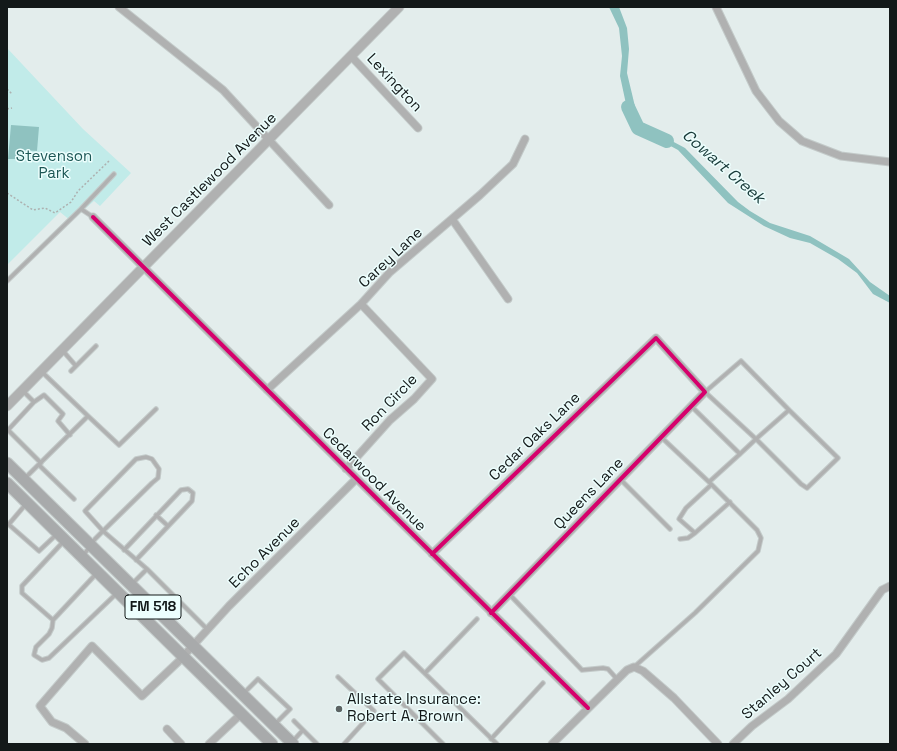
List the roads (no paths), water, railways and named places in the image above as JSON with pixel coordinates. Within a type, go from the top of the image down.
[{"type":"main road","name":"FM 518","points":[[7,463],[292,743]]},
{"type":"main road","name":"FM 518","points":[[7,483],[272,744]]},
{"type":"street","points":[[119,7],[223,90],[329,205]]},
{"type":"street","name":"West Castlewood Avenue","points":[[7,406],[399,7]]},
{"type":"street","points":[[716,7],[756,91],[779,121],[802,141],[841,156],[890,162]]},
{"type":"street","name":"Lexington","points":[[351,56],[418,128]]},
{"type":"street","name":"Carey Lane","points":[[267,390],[361,304],[390,272],[513,164],[526,139]]},
{"type":"street","name":"Cedarwood Avenue","points":[[93,217],[588,708]]},
{"type":"street","points":[[452,219],[508,299]]},
{"type":"street","name":"Ron Circle","points":[[346,469],[390,420],[414,399],[432,379],[361,304]]},
{"type":"street","name":"Cedar Oaks Lane","points":[[432,554],[656,338],[705,392]]},
{"type":"street","name":"Queens Lane","points":[[491,613],[705,392]]},
{"type":"street","name":"Echo Avenue","points":[[85,744],[66,728],[52,722],[40,706],[92,646],[142,696],[183,657],[192,645],[356,479]]},
{"type":"street","name":"Stanley Court","points":[[733,744],[752,726],[788,699],[836,654],[882,590],[890,586]]},
{"type":"street","points":[[552,744],[617,679],[627,670],[634,667],[642,670],[674,698],[718,744]]},
{"type":"street","points":[[209,744],[241,714]]},
{"type":"street","points":[[167,729],[181,744]]},
{"type":"lane","points":[[7,281],[81,209],[114,174]]},
{"type":"lane","points":[[81,209],[93,217]]},
{"type":"lane","points":[[71,371],[96,346]]},
{"type":"lane","points":[[62,350],[76,366]]},
{"type":"lane","points":[[742,361],[789,410],[838,458],[807,488],[705,392],[742,361]]},
{"type":"lane","points":[[41,371],[119,445],[156,409]]},
{"type":"lane","points":[[23,390],[34,402]]},
{"type":"lane","points":[[70,434],[58,421],[64,414],[44,395],[34,402],[8,430],[74,499]]},
{"type":"lane","points":[[691,406],[740,454]]},
{"type":"lane","points":[[695,533],[679,519],[686,508],[740,454],[789,410]]},
{"type":"lane","points":[[24,480],[88,416]]},
{"type":"lane","points":[[634,667],[695,613],[758,551],[761,538],[757,530],[730,502],[661,437]]},
{"type":"lane","points":[[82,557],[90,544],[102,531],[158,478],[159,469],[152,459],[146,457],[136,458],[85,511],[102,531],[147,569],[208,630]]},
{"type":"lane","points":[[620,479],[670,529]]},
{"type":"lane","points":[[124,550],[180,490],[188,489],[193,493],[192,501],[136,560]]},
{"type":"lane","points":[[680,538],[688,538],[695,533],[730,502]]},
{"type":"lane","points":[[27,503],[8,523],[39,551],[61,536]]},
{"type":"lane","points":[[156,515],[168,526]]},
{"type":"lane","points":[[53,620],[22,593],[22,586],[61,536]]},
{"type":"lane","points":[[131,585],[147,569]]},
{"type":"lane","points":[[98,572],[53,620],[52,628],[49,634],[36,647],[34,654],[42,660],[49,658],[118,593]]},
{"type":"lane","points":[[509,594],[582,670],[603,668],[608,670],[617,679]]},
{"type":"lane","points":[[425,673],[477,619]]},
{"type":"lane","points":[[443,744],[378,679],[404,653],[497,744]]},
{"type":"lane","points":[[338,677],[374,711],[344,744]]},
{"type":"lane","points":[[242,694],[258,679],[290,709],[274,725]]},
{"type":"lane","points":[[491,739],[544,683]]},
{"type":"lane","points":[[294,721],[317,744]]},
{"type":"lane","points":[[292,743],[303,730]]},
{"type":"waterway","name":"Cowart Creek","points":[[628,107],[638,128],[667,141]]},
{"type":"place","name":"Allstate Insurance: Robert A. Brown","points":[[339,709]]},
{"type":"park label","name":"Stevenson Park","points":[[54,166]]}]
